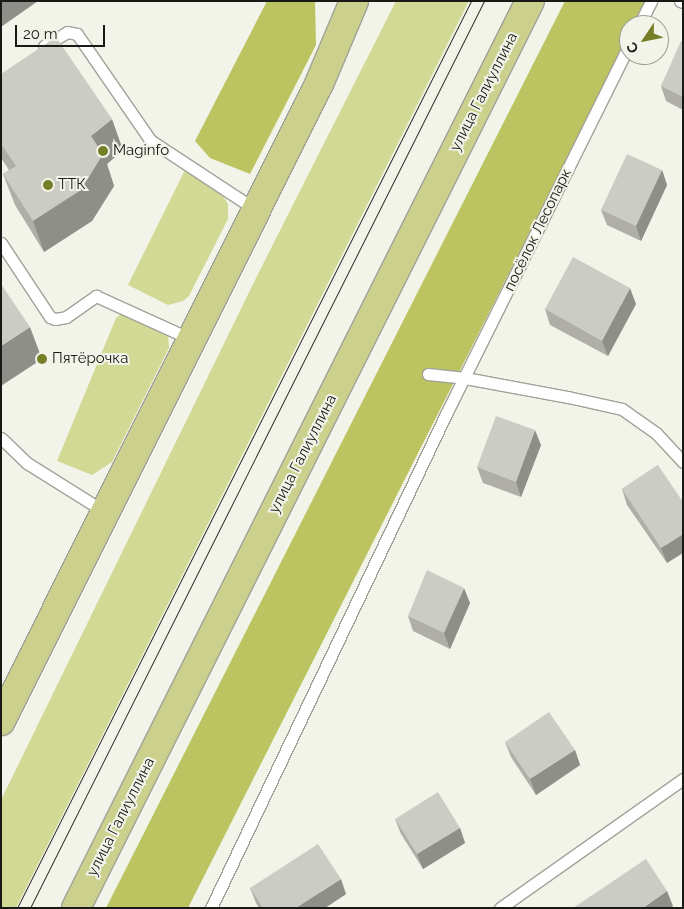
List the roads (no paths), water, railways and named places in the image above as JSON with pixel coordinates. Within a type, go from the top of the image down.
[{"type":"main road","points":[[1,720],[319,84],[354,1]]},
{"type":"main road","name":"улица Галиуллина","points":[[76,908],[530,1]]},
{"type":"lane","points":[[644,15],[651,1]]},
{"type":"lane","points":[[32,54],[62,34],[67,32],[77,34],[150,140],[256,210]]},
{"type":"lane","name":"посёлок Лесопарк","points":[[211,908],[446,414],[619,65]]},
{"type":"lane","points":[[1,243],[50,317],[55,319],[66,317],[96,296],[191,339]]},
{"type":"lane","points":[[428,374],[465,378],[568,397],[622,410],[656,433],[683,462]]},
{"type":"lane","points":[[1,438],[27,463],[105,512]]},
{"type":"lane","points":[[500,908],[683,779]]},
{"type":"tram line","points":[[17,908],[471,1]]},
{"type":"tram line","points":[[30,908],[484,1]]},
{"type":"place","name":"Maginfo","points":[[103,151]]},
{"type":"place","name":"ТТК","points":[[48,185]]},
{"type":"place","name":"Пятёрочка","points":[[42,359]]}]
